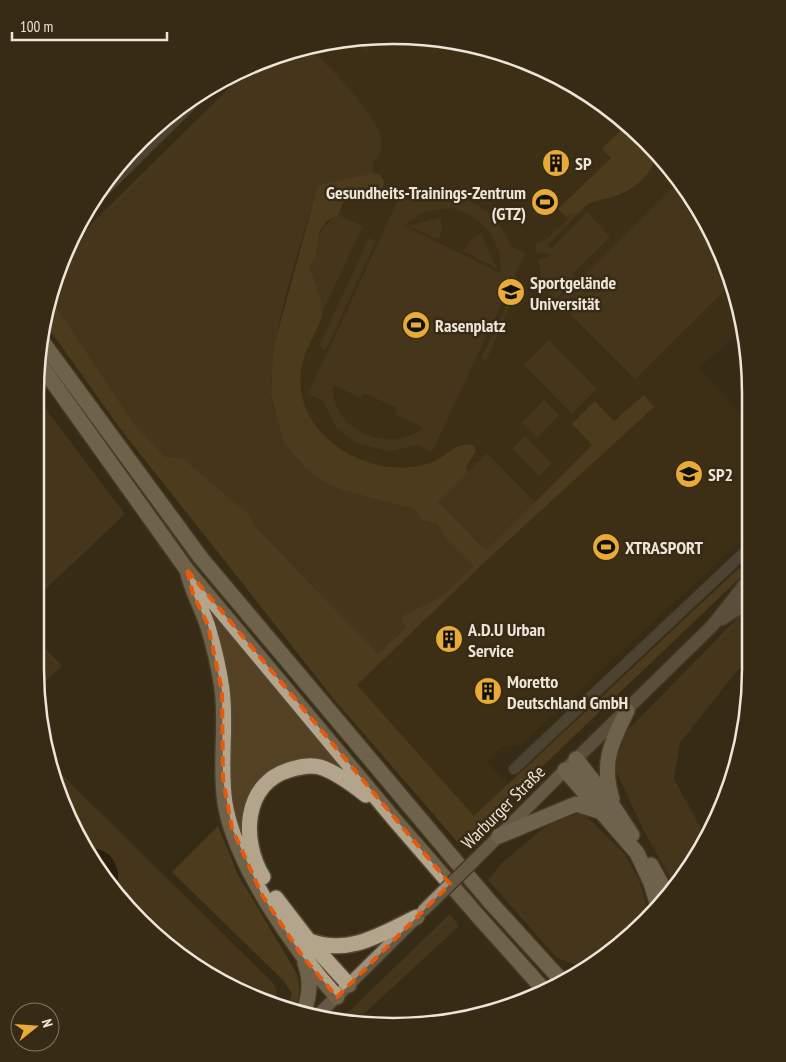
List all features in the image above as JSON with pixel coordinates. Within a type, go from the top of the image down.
[{"type":"highway","points":[[47,348],[201,558],[490,902],[558,976]]},
{"type":"highway","points":[[44,370],[188,570],[394,819],[540,985]]},
{"type":"highway","points":[[188,570],[193,594],[208,625],[222,691],[222,779],[225,804],[232,828],[247,868],[303,956],[337,997]]},
{"type":"highway","points":[[627,710],[608,750],[606,775],[608,809],[637,854],[651,883],[656,899]]},
{"type":"highway","points":[[571,764],[608,809],[665,889]]},
{"type":"highway","points":[[349,985],[309,941],[274,895],[258,869],[249,841],[250,816],[255,800],[266,784],[280,773],[302,766],[318,766],[352,783],[394,819]]},
{"type":"highway","points":[[493,842],[576,804],[608,809]]},
{"type":"highway","points":[[309,941],[323,946],[351,946],[420,914]]},
{"type":"highway","points":[[303,956],[310,980],[310,991],[305,1007]]},
{"type":"highway","points":[[541,957],[566,972]]},
{"type":"main road","name":"Warburger Straße","points":[[322,1011],[713,625],[742,589]]},
{"type":"main road","name":"Warburger Straße","points":[[713,625],[742,606]]},
{"type":"street","points":[[120,176],[179,117]]},
{"type":"street","name":"Warburger Straße","points":[[514,769],[742,555]]},
{"type":"highlighted area","points":[[187,570],[450,884],[337,997],[303,957],[262,895],[232,828],[223,779],[222,691],[208,625],[193,594]]},
{"type":"shaded area","points":[[366,44],[367,53],[360,45]]},
{"type":"shaded area","name":"Sportgelände Universität","points":[[370,44],[416,44],[461,50],[527,70],[568,91],[606,116],[623,130],[670,180],[695,218],[716,259],[736,325],[737,334],[699,368],[742,415],[742,540],[521,745],[502,746],[487,762],[509,785],[475,817],[357,685],[489,557],[324,474],[276,336],[318,185],[373,173],[348,88],[315,53]]},
{"type":"shaded area","points":[[315,53],[365,107],[380,135],[382,147],[372,163],[374,173],[318,185],[281,316],[272,368],[272,401],[279,420],[404,497],[489,558],[383,660],[165,457],[134,424],[55,306],[70,259],[84,231],[234,82],[259,70]]},
{"type":"shaded area","points":[[622,129],[654,161],[648,173],[632,188],[612,197],[592,202],[580,212],[564,215],[558,209],[611,158],[602,149]]},
{"type":"shaded area","points":[[374,173],[380,175],[384,181],[382,192],[374,196],[348,189],[338,215],[327,221],[320,230],[315,259],[309,265],[319,294],[322,312],[320,323],[304,358],[300,378],[302,396],[308,414],[318,429],[331,442],[347,453],[364,461],[383,466],[411,467],[426,464],[439,459],[458,446],[473,445],[476,451],[466,467],[468,472],[438,502],[486,551],[592,445],[572,424],[595,401],[614,421],[644,395],[654,407],[489,558],[357,685],[474,816],[739,568],[742,572],[742,576],[460,845],[333,698],[122,431],[49,330],[55,306],[134,424],[165,457],[182,458],[249,515],[256,528],[378,654],[407,627],[402,620],[403,616],[443,596],[474,566],[447,539],[437,524],[422,520],[414,509],[340,489],[321,480],[305,467],[284,443],[271,396],[273,350],[318,185]]},
{"type":"shaded area","points":[[674,186],[706,239],[716,259],[726,289],[635,379],[557,301]]},
{"type":"shaded area","name":"Rasenplatz","points":[[400,196],[415,202],[439,197],[462,199],[473,203],[492,216],[511,245],[525,253],[432,452],[417,445],[389,451],[361,445],[347,437],[336,427],[323,401],[308,394]],"holes":[[[451,208],[472,216],[488,231],[498,250],[500,273],[409,228],[411,227],[439,240],[442,228],[441,217],[412,225],[409,224],[408,228],[403,226],[423,212]],[[333,385],[361,398],[364,393],[397,408],[395,414],[423,428],[410,436],[395,439],[379,438],[364,434],[351,426],[341,415],[335,401]]]},
{"type":"shaded area","points":[[580,212],[548,245],[551,249],[587,212],[610,237],[572,274],[576,279],[556,299],[544,287],[538,260],[550,256],[547,253],[537,254],[535,244],[548,238],[568,219],[564,215]]},
{"type":"shaded area","points":[[338,215],[363,226],[322,313],[309,264],[315,259],[323,228]]},
{"type":"shaded area","points":[[481,234],[495,264],[498,266],[496,268],[463,251],[471,240]]},
{"type":"shaded area","points":[[369,238],[376,241],[326,350],[319,346]]},
{"type":"shaded area","points":[[515,287],[517,289],[486,361],[480,358]]},
{"type":"shaded area","points":[[549,340],[597,389],[572,414],[524,365]]},
{"type":"shaded area","points":[[544,400],[559,415],[537,437],[522,423]]},
{"type":"shaded area","points":[[44,407],[125,514],[44,590]]},
{"type":"shaded area","points":[[525,436],[552,463],[539,476],[512,449]]},
{"type":"shaded area","points":[[487,453],[535,502],[486,551],[438,502]]},
{"type":"shaded area","points":[[203,594],[347,772],[320,761],[264,780],[245,840],[241,840],[231,800],[228,691],[224,657]]},
{"type":"shaded area","points":[[742,613],[742,666],[680,743],[674,779],[702,830],[671,880],[643,829],[616,771],[611,754],[620,738]]},
{"type":"shaded area","points":[[44,647],[62,666],[44,683]]},
{"type":"shaded area","points":[[60,773],[274,984],[277,993],[275,998],[259,992],[218,971],[180,946],[146,916],[116,882],[91,844],[70,803]]},
{"type":"shaded area","points":[[582,812],[624,853],[639,880],[647,908],[606,946],[577,965],[557,958],[488,880],[502,863],[548,824]]},
{"type":"shaded area","points":[[218,826],[238,875],[296,972],[299,990],[296,1004],[289,1002],[292,994],[284,981],[172,872]]},
{"type":"shaded area","points":[[94,848],[110,855],[117,868],[119,884]]},
{"type":"shaded area","points":[[450,914],[459,926],[361,1017],[345,1015]]},
{"type":"place","name":"SP","points":[[556,163]]},
{"type":"place","name":"Gesundheits-Trainings-Zentrum (GTZ)","points":[[545,202]]},
{"type":"place","name":"Sportgelände Universität","points":[[511,292]]},
{"type":"place","name":"Rasenplatz","points":[[416,325]]},
{"type":"place","name":"SP2","points":[[689,474]]},
{"type":"place","name":"XTRASPORT","points":[[606,547]]},
{"type":"place","name":"A.D.U Urban Service","points":[[449,639]]},
{"type":"place","name":"Moretto Deutschland GmbH","points":[[488,691]]}]
